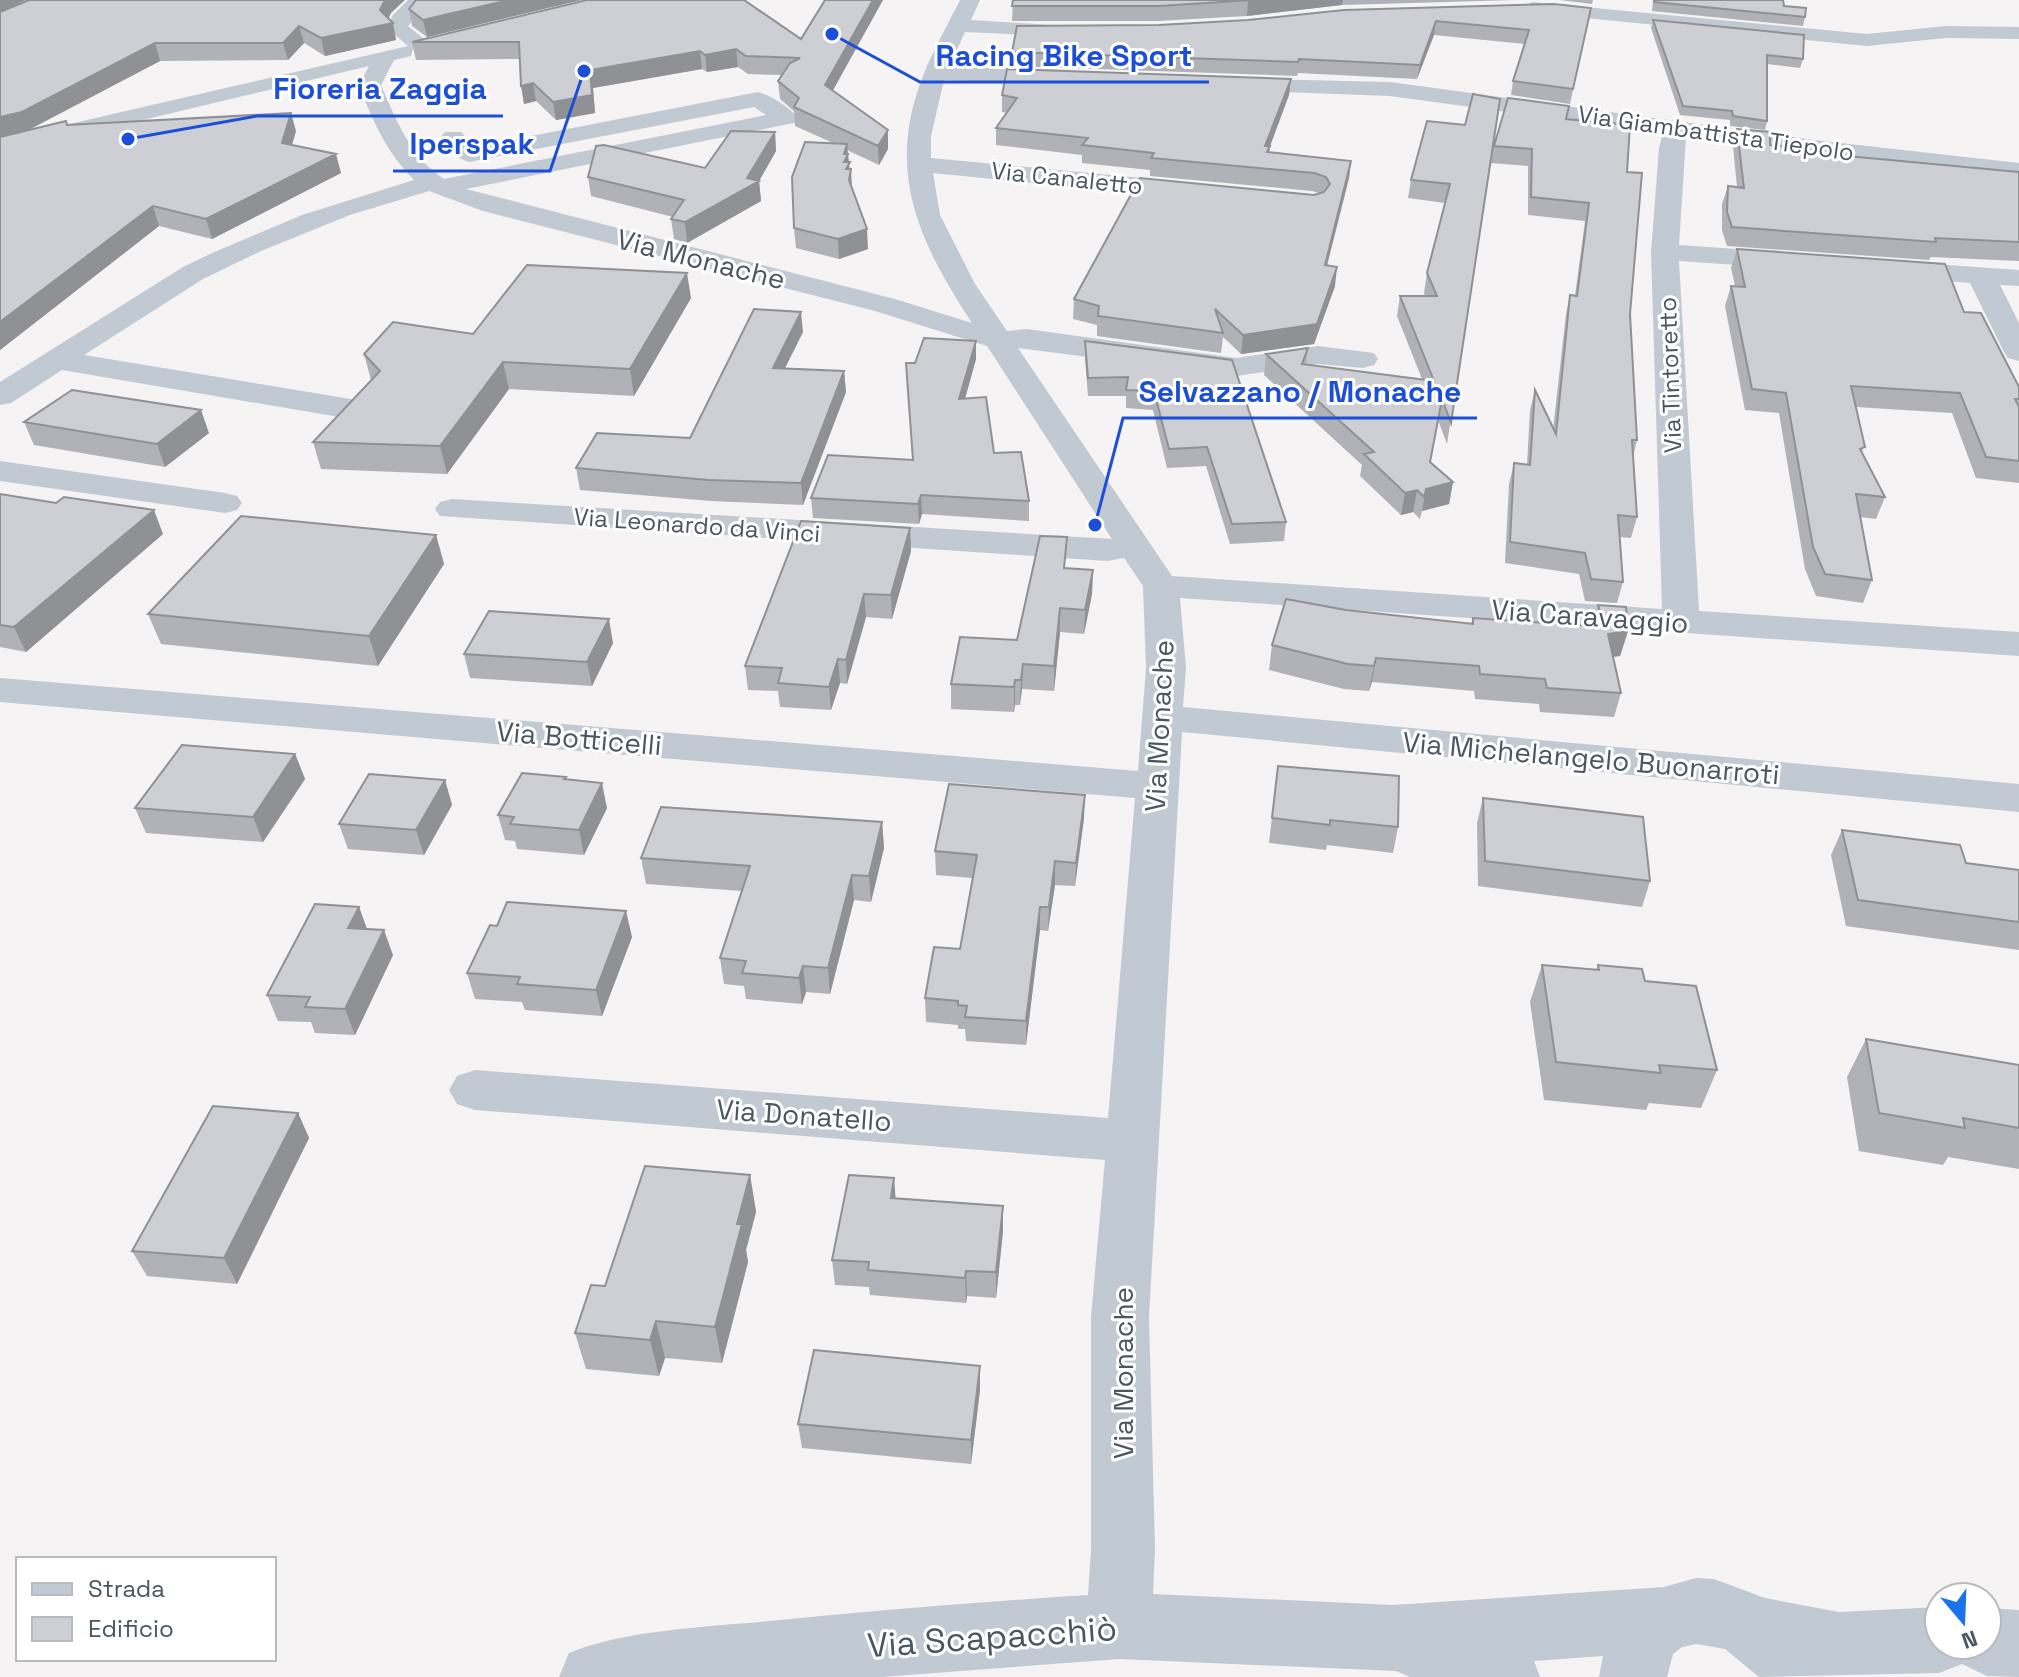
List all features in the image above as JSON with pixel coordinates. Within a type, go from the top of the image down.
[{"type":"street","points":[[0,147],[120,113],[430,45],[397,28],[400,19],[419,0]]},
{"type":"street","points":[[970,0],[935,73],[919,136],[919,164],[943,289],[1001,341],[1161,586]]},
{"type":"street","points":[[1687,23],[1691,0]]},
{"type":"street","points":[[1507,8],[1551,8],[1867,40],[1946,32],[2019,33]]},
{"type":"street","points":[[958,25],[1032,32],[1102,31]]},
{"type":"street","points":[[291,75],[370,85],[385,56]]},
{"type":"street","points":[[935,73],[1081,78]]},
{"type":"street","name":"Via Giambattista Tiepolo","points":[[1204,82],[1390,89],[2019,170]]},
{"type":"street","name":"Via Monache","points":[[370,85],[388,132],[437,185],[492,206],[885,305],[1001,341],[1027,338],[1236,367],[1318,355],[1363,359]]},
{"type":"street","points":[[0,396],[193,273],[305,221],[437,185],[786,118],[758,99],[469,155],[463,135],[401,148]]},
{"type":"street","name":"Via Tintoretto","points":[[1676,128],[1671,148],[1665,252],[1681,622]]},
{"type":"street","name":"Via Canaletto","points":[[919,164],[1217,193]]},
{"type":"street","points":[[1665,252],[1814,263]]},
{"type":"street","points":[[1860,266],[2019,278]]},
{"type":"street","points":[[1981,276],[2019,352]]},
{"type":"street","points":[[885,305],[943,289]]},
{"type":"street","points":[[57,360],[357,410]]},
{"type":"street","points":[[0,471],[225,503]]},
{"type":"street","name":"Via Leonardo da Vinci","points":[[452,509],[1107,550],[1133,546]]},
{"type":"street","name":"Via Monache","points":[[1119,1626],[1123,1550],[1120,1317],[1166,668],[1161,586]]},
{"type":"street","name":"Via Caravaggio","points":[[1161,586],[2019,644]]},
{"type":"street","name":"Via Botticelli","points":[[0,690],[1157,786]]},
{"type":"street","name":"Via Michelangelo Buonarroti","points":[[1162,718],[2019,798]]},
{"type":"street","name":"Via Donatello","points":[[475,1090],[1132,1141]]},
{"type":"street","name":"Via Scapacchiò","points":[[593,1677],[680,1671],[912,1641],[1119,1626],[1393,1638],[1662,1619],[1691,1610],[1725,1613],[1758,1630],[1783,1651],[1803,1677]]},
{"type":"street","points":[[1633,1677],[1640,1643],[1662,1619]]},
{"type":"street","name":"Via Scapacchiò","points":[[1758,1630],[1839,1646],[1923,1641]]},
{"type":"street","name":"Via Scapacchiò","points":[[1393,1638],[1506,1677]]},
{"type":"building","points":[[29,0],[385,0],[380,10],[393,23],[321,38],[299,26],[283,43],[155,43],[22,112],[0,117],[0,12]]},
{"type":"building","points":[[416,0],[509,0],[423,20],[409,9]]},
{"type":"building","points":[[587,0],[744,0],[801,39],[825,0],[873,0],[825,85],[888,130],[878,146],[794,107],[799,98],[778,81],[790,63],[800,58],[746,56],[736,49],[705,55],[700,51],[590,70],[592,95],[553,102],[533,83],[521,86],[519,42],[412,42]]},
{"type":"building","points":[[1013,0],[1253,0],[1159,6],[1012,6]]},
{"type":"building","points":[[1654,0],[1783,0],[1784,6],[1806,8],[1805,17]]},
{"type":"building","points":[[1554,4],[1591,8],[1573,89],[1513,81],[1529,30],[1436,21],[1420,65],[1012,52],[1017,26],[1159,25],[1344,10]]},
{"type":"building","points":[[1653,20],[1804,35],[1803,59],[1767,55],[1767,121],[1733,116],[1732,111],[1683,106]]},
{"type":"building","points":[[1007,69],[1291,79],[1265,146],[1270,146],[1267,152],[1351,161],[1325,265],[1337,267],[1317,324],[1243,335],[1215,309],[1223,333],[1098,316],[1099,306],[1074,299],[1140,178],[1314,195],[1324,192],[1330,184],[1326,177],[1314,173],[1151,158],[1154,153],[1082,145],[1088,138],[996,128],[1017,98],[1002,95]]},
{"type":"building","points":[[1473,94],[1500,99],[1451,423],[1442,399],[1430,462],[1453,482],[1426,489],[1424,497],[1417,490],[1405,493],[1364,454],[1374,452],[1266,354],[1308,348],[1302,364],[1434,381],[1400,296],[1437,296],[1427,273],[1450,184],[1411,180],[1427,121],[1465,125]]},
{"type":"building","points":[[1508,98],[1569,106],[1566,119],[1630,125],[1627,172],[1642,173],[1630,314],[1637,440],[1632,440],[1637,517],[1618,515],[1623,582],[1591,579],[1585,553],[1510,542],[1514,463],[1530,465],[1535,390],[1556,434],[1570,295],[1577,296],[1589,203],[1531,197],[1532,149],[1494,146]]},
{"type":"building","points":[[291,113],[282,143],[336,154],[206,219],[153,206],[0,322],[0,137],[66,121],[67,125]]},
{"type":"building","points":[[1737,129],[1770,132],[1770,145],[1782,146],[1783,150],[2019,172],[2019,242],[1935,238],[1936,242],[1732,227],[1727,212],[1728,186],[1744,188]]},
{"type":"building","points":[[731,131],[775,132],[747,178],[759,181],[685,222],[671,219],[684,200],[588,177],[596,146],[604,145],[705,168]]},
{"type":"building","points":[[805,142],[847,144],[844,154],[848,154],[844,162],[850,162],[846,169],[851,169],[849,180],[867,229],[838,239],[794,228],[792,177]]},
{"type":"building","points":[[1737,249],[1945,264],[1964,312],[1981,313],[2019,387],[2019,399],[2015,399],[2019,407],[2019,461],[1986,457],[1960,393],[1851,386],[1865,447],[1860,449],[1885,497],[1856,494],[1872,580],[1825,574],[1813,547],[1786,393],[1752,389],[1731,286],[1745,287]]},
{"type":"building","points":[[527,265],[687,273],[630,369],[503,362],[440,446],[313,442],[380,371],[364,354],[393,322],[473,334]]},
{"type":"building","points":[[754,309],[801,312],[773,368],[844,371],[801,483],[708,480],[576,468],[597,433],[690,438]]},
{"type":"building","points":[[924,338],[976,341],[959,399],[986,397],[994,453],[1021,452],[1029,501],[921,495],[918,504],[811,498],[828,455],[913,460],[906,363],[915,363]]},
{"type":"building","points":[[1085,341],[1232,360],[1286,522],[1232,524],[1207,447],[1169,449],[1154,391],[1126,390],[1128,377],[1088,378]]},
{"type":"building","points":[[72,390],[201,410],[157,444],[24,422]]},
{"type":"building","points":[[0,494],[56,503],[64,497],[154,510],[14,627],[0,625]]},
{"type":"building","points":[[241,516],[436,535],[369,636],[148,614]]},
{"type":"building","points":[[801,521],[910,528],[891,595],[864,594],[846,660],[838,659],[829,687],[778,683],[782,668],[745,666]]},
{"type":"building","points":[[1040,536],[1067,537],[1064,568],[1093,570],[1085,610],[1060,608],[1054,666],[1023,664],[1021,680],[1015,680],[1014,687],[951,684],[960,637],[1017,640]]},
{"type":"building","points":[[1286,599],[1346,610],[1473,624],[1473,618],[1604,627],[1598,605],[1626,607],[1628,631],[1608,634],[1621,693],[1547,688],[1545,679],[1480,674],[1479,666],[1376,658],[1374,666],[1348,664],[1272,645]]},
{"type":"building","points":[[489,611],[609,619],[587,662],[464,654]]},
{"type":"building","points":[[182,745],[295,754],[253,817],[135,808]]},
{"type":"building","points":[[1278,766],[1399,776],[1398,827],[1330,820],[1330,825],[1272,818]]},
{"type":"building","points":[[522,773],[602,783],[579,830],[510,824],[514,817],[498,815]]},
{"type":"building","points":[[369,774],[445,780],[416,830],[339,824]]},
{"type":"building","points":[[949,784],[1085,795],[1076,863],[1055,861],[1049,907],[1040,907],[1026,1021],[965,1017],[967,1006],[958,1005],[958,1001],[925,998],[934,947],[960,949],[977,855],[935,851]]},
{"type":"building","points":[[1483,798],[1643,817],[1650,881],[1485,861]]},
{"type":"building","points":[[661,807],[882,822],[869,876],[852,875],[828,968],[803,966],[799,978],[742,973],[746,961],[720,958],[750,866],[641,858]]},
{"type":"building","points":[[1842,830],[1960,845],[1966,863],[2019,870],[2019,922],[1858,900]]},
{"type":"building","points":[[507,902],[626,911],[596,990],[517,984],[520,977],[467,973],[490,925],[497,926]]},
{"type":"building","points":[[315,904],[359,907],[348,928],[384,930],[345,1009],[305,1007],[310,997],[267,995]]},
{"type":"building","points":[[1542,965],[1599,970],[1598,965],[1642,969],[1645,981],[1696,986],[1717,1070],[1659,1065],[1661,1073],[1556,1062]]},
{"type":"building","points":[[1866,1039],[2019,1065],[2019,1128],[1963,1118],[1965,1128],[1879,1113]]},
{"type":"building","points":[[213,1106],[298,1113],[224,1258],[132,1251]]},
{"type":"building","points":[[645,1166],[750,1175],[737,1224],[742,1224],[715,1327],[656,1321],[650,1340],[575,1333],[591,1285],[605,1286]]},
{"type":"building","points":[[849,1175],[894,1178],[891,1198],[1003,1206],[996,1272],[966,1271],[965,1278],[868,1270],[869,1262],[832,1260]]},
{"type":"building","points":[[814,1350],[980,1366],[971,1440],[798,1424]]},
{"type":"place","name":"Racing Bike Sport","points":[[832,34]]},
{"type":"place","name":"Iperspak","points":[[584,71]]},
{"type":"place","name":"Fioreria Zaggia","points":[[128,139]]},
{"type":"place","name":"Selvazzano / Monache","points":[[1095,525]]}]
